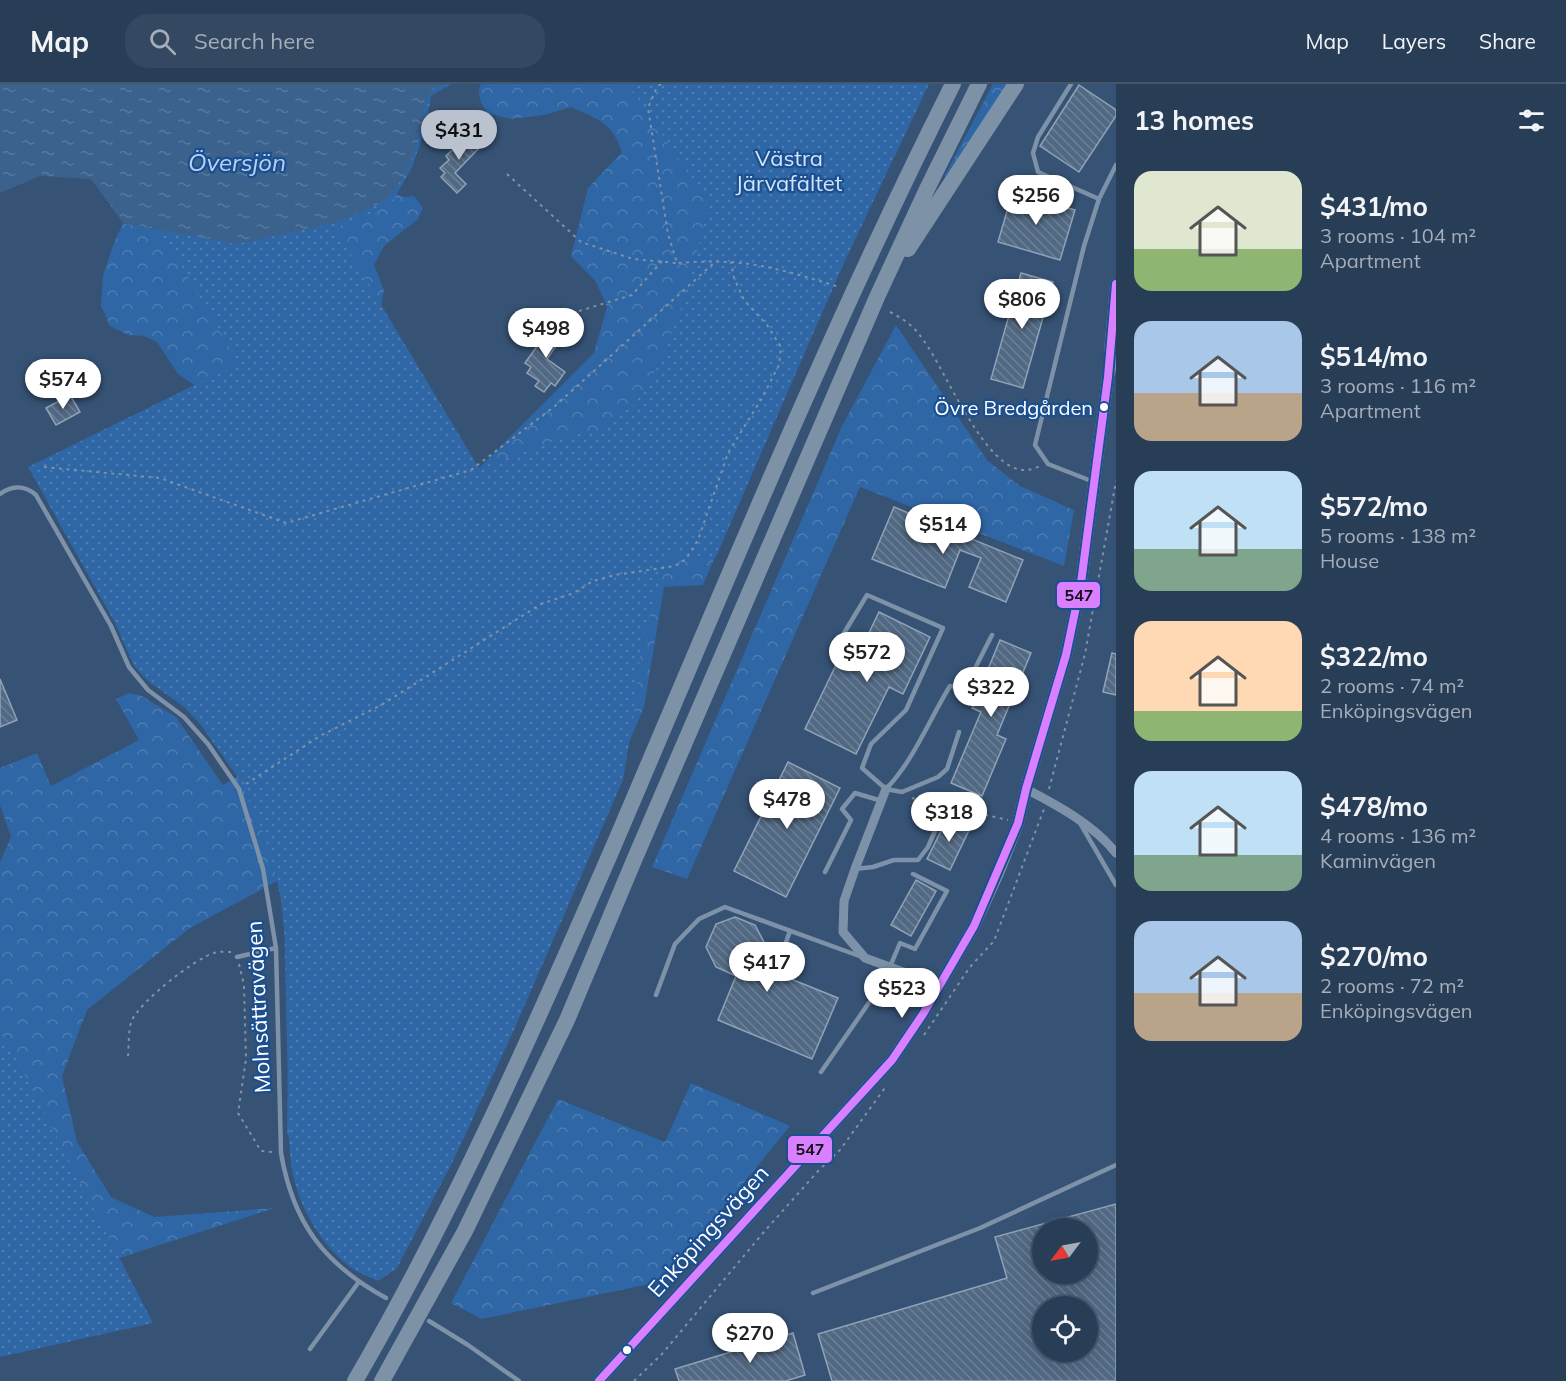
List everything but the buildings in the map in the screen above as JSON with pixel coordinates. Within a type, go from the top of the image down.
[{"type":"highway","points":[[355,1381],[443,1219],[546,1002],[829,346],[906,177],[952,84]]},
{"type":"highway","points":[[382,1381],[465,1231],[567,1020],[877,297],[979,84]]},
{"type":"highway","points":[[877,297],[1016,84]]},
{"type":"street","name":"Enköpingsvägen","points":[[599,1381],[892,1060],[923,1014],[974,926],[1018,823],[1066,655],[1081,583],[1108,377],[1116,286]]},
{"type":"street","name":"Enköpingsvägen","points":[[1108,377],[1116,342]]},
{"type":"street","points":[[886,789],[844,901],[843,932],[865,958],[939,985]]},
{"type":"street","points":[[1026,789],[1078,820],[1116,853]]},
{"type":"lane","points":[[1071,84],[1038,136],[1033,153],[1038,172],[1099,199]]},
{"type":"lane","points":[[1094,482],[1048,464],[1035,445],[1084,246],[1099,199],[1116,165]]},
{"type":"lane","name":"Molnsättravägen","points":[[0,494],[16,486],[29,489],[36,495],[111,626],[129,667],[148,690],[184,717],[208,744],[239,789],[263,869],[276,948],[280,1153],[285,1181],[303,1221],[324,1252],[358,1283],[386,1298]]},
{"type":"lane","points":[[838,644],[867,595],[943,628],[906,710],[871,744],[862,768],[886,789],[902,792],[938,777],[947,769],[959,732]]},
{"type":"lane","points":[[886,789],[901,773],[950,686],[965,688],[992,636]]},
{"type":"lane","points":[[825,872],[851,820],[842,809],[855,793],[882,801]]},
{"type":"lane","points":[[855,869],[873,867],[894,860],[918,860],[928,847],[941,817]]},
{"type":"lane","points":[[1078,820],[1116,885]]},
{"type":"lane","points":[[821,1072],[885,981],[900,943],[915,949],[946,891],[913,873]]},
{"type":"lane","points":[[656,995],[675,944],[699,919],[725,906],[865,958]]},
{"type":"lane","points":[[777,967],[790,931]]},
{"type":"lane","points":[[237,957],[276,948]]},
{"type":"lane","points":[[813,1293],[980,1228],[1116,1165]]},
{"type":"lane","points":[[310,1349],[358,1283]]},
{"type":"lane","points":[[429,1321],[519,1381]]},
{"type":"lane","points":[[506,1381],[510,1375]]},
{"type":"path","points":[[661,84],[657,87],[648,108],[668,234],[677,263]]},
{"type":"path","points":[[507,174],[581,242],[633,259],[677,263],[731,262],[800,275],[842,288]]},
{"type":"path","points":[[579,311],[632,295],[662,261]]},
{"type":"path","points":[[44,467],[160,478],[286,523],[471,470],[555,406],[716,262]]},
{"type":"path","points":[[239,789],[320,736],[383,704],[541,604],[574,593],[593,581],[615,575],[675,566],[686,559],[698,540],[728,453],[780,365],[780,347],[767,325],[744,300],[734,278],[731,262]]},
{"type":"path","points":[[890,312],[902,318],[925,342],[979,435],[993,452],[1010,466],[1025,471],[1048,464]]},
{"type":"path","points":[[1046,799],[1085,654],[1116,481]]},
{"type":"path","points":[[907,797],[1006,820]]},
{"type":"path","points":[[128,1056],[132,1021],[142,1006],[166,983],[214,953],[232,952],[237,957],[244,985],[246,1059],[238,1113],[261,1151],[280,1153]]},
{"type":"green space","name":"Västra Järvafältet","points":[[0,84],[451,84],[431,96],[425,129],[412,167],[394,199],[388,205],[335,228],[479,468],[554,441],[598,429],[634,405],[657,368],[678,318],[695,262],[708,203],[628,84],[929,84],[843,265],[716,557],[670,554],[642,639],[634,713],[623,780],[513,1032],[452,1163],[397,1268],[378,1281],[353,1269],[331,1249],[313,1225],[295,1183],[289,1137],[284,911],[270,852],[261,827],[239,779],[200,724],[184,707],[148,681],[134,666],[114,621],[28,467],[239,363],[96,123]]},
{"type":"green space","points":[[481,84],[703,84],[829,292],[703,585],[664,587],[644,707],[476,1103],[302,1191],[287,1131],[289,982],[279,880],[190,928],[87,1010],[62,1076],[77,1142],[111,1197],[154,1217],[275,1208],[11,1293],[0,1304],[0,862],[11,837],[0,805],[0,768],[37,753],[51,786],[139,740],[116,699],[129,693],[142,696],[176,717],[223,785],[496,624],[479,468],[594,353],[607,307],[596,282],[571,256],[588,188],[622,152],[608,128],[596,119],[571,107],[544,115],[511,119],[487,113],[479,95]]},
{"type":"green space","points":[[993,84],[1008,84],[947,179],[944,177]]},
{"type":"green space","points":[[393,193],[405,197],[414,196],[423,208],[418,219],[384,246],[374,265],[384,290],[377,329],[202,390],[178,374],[157,342],[144,336],[128,335],[110,326],[101,305],[103,276],[123,223],[237,244]]},
{"type":"green space","points":[[896,325],[987,460],[1020,486],[1074,510],[1064,566],[860,487],[687,879],[652,867],[842,426]]},
{"type":"green space","points":[[0,1032],[13,1052],[153,1323],[0,1357]]},
{"type":"green space","points":[[691,1083],[790,1126],[664,1281],[482,1319],[451,1303],[558,1099],[665,1142]]},
{"type":"water","name":"Översjön","points":[[0,84],[444,84],[433,89],[426,100],[422,127],[409,166],[393,193],[379,204],[330,224],[237,244],[123,223],[91,179],[40,176],[0,193]]},
{"type":"transit line","name":"547","points":[[599,1381],[892,1060],[923,1014],[974,926],[1018,823],[1066,655],[1081,583],[1108,377],[1116,284]]},
{"type":"place","name":"Övre Bredgården","points":[[1104,407]]}]
